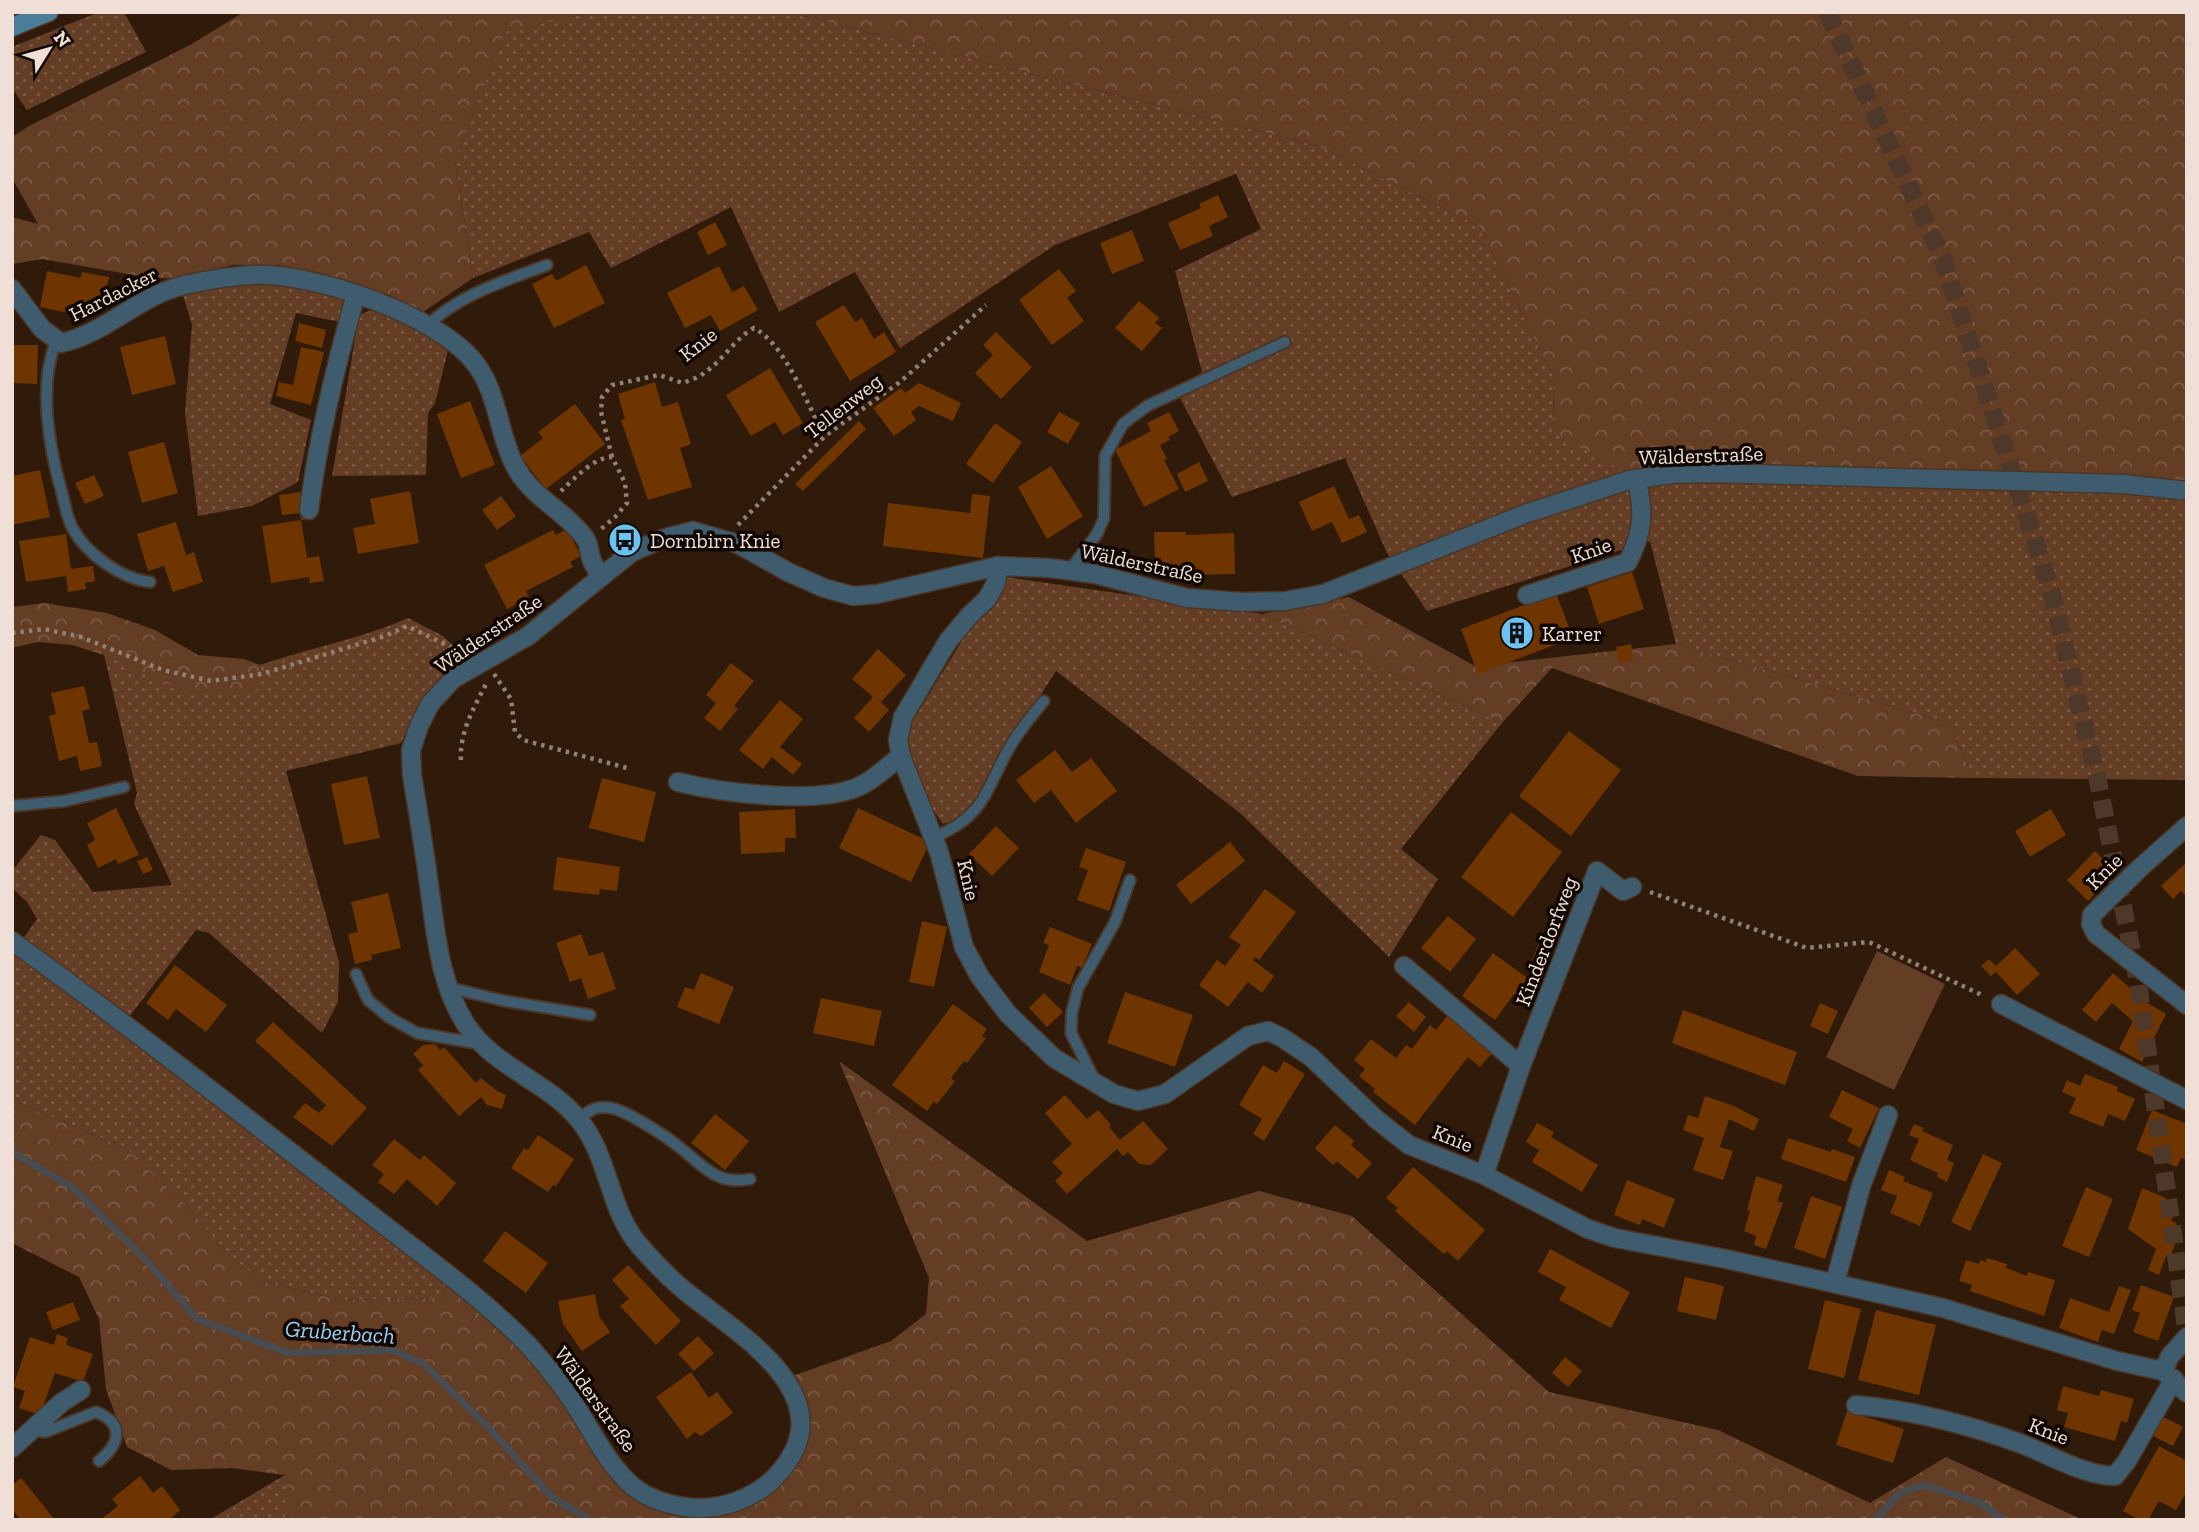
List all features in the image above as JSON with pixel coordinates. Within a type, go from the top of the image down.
[{"type":"main road","points":[[12,27],[49,12]]},
{"type":"street","name":"Hardacker","points":[[12,289],[42,329],[61,343],[89,334],[164,291],[216,279],[255,274],[290,278],[384,303],[454,343],[475,362],[485,378],[506,446],[516,468],[533,491],[587,540],[592,562],[601,577]]},
{"type":"street","points":[[309,510],[331,393],[356,294]]},
{"type":"street","name":"Wälderstraße","points":[[12,941],[255,1124],[489,1309],[531,1348],[570,1398],[628,1483],[654,1500],[688,1508],[712,1507],[748,1498],[770,1483],[792,1459],[802,1430],[798,1408],[786,1378],[761,1349],[681,1287],[637,1243],[624,1223],[593,1140],[579,1119],[550,1092],[491,1053],[468,1027],[441,966],[412,775],[411,750],[430,704],[453,679],[487,669],[632,552],[662,539],[692,531],[726,539],[788,572],[824,588],[853,596],[877,594],[998,566],[1095,574],[1187,598],[1243,602],[1285,601],[1323,594],[1525,513],[1636,479],[1672,474],[2124,484],[2187,491]]},
{"type":"street","name":"Knie","points":[[1527,596],[1628,562],[1636,545],[1643,504],[1636,479]]},
{"type":"street","name":"Knie","points":[[998,566],[996,583],[987,599],[948,641],[903,717],[898,740],[901,756],[934,837],[964,947],[979,977],[1008,1014],[1055,1058],[1114,1094],[1138,1101],[1165,1094],[1248,1036],[1269,1031],[1311,1057],[1376,1119],[1409,1145],[1484,1175],[1550,1212],[1588,1229],[1615,1238],[1726,1259],[1943,1308],[2169,1375]]},
{"type":"street","points":[[678,782],[727,790],[823,796],[863,785],[901,756]]},
{"type":"street","name":"Knie","points":[[2187,826],[2092,915],[2091,924],[2096,934],[2187,1005]]},
{"type":"street","name":"Kinderdorfweg","points":[[1484,1175],[1521,1066],[1597,871],[1623,891],[1632,887]]},
{"type":"street","points":[[1404,966],[1521,1066]]},
{"type":"street","points":[[2001,1004],[2187,1100]]},
{"type":"street","points":[[1835,1283],[1861,1186],[1888,1115]]},
{"type":"street","name":"Knie","points":[[1856,1405],[1941,1419],[2018,1443],[2100,1476],[2115,1476],[2127,1461],[2169,1375],[2170,1356],[2187,1337]]},
{"type":"street","points":[[2169,1375],[2187,1393]]},
{"type":"street","points":[[12,1448],[61,1404],[81,1390]]},
{"type":"lane","points":[[427,326],[445,311],[477,292],[547,265]]},
{"type":"lane","name":"Hardacker","points":[[57,341],[47,374],[49,436],[52,458],[71,527],[83,545],[117,570],[137,580],[150,582]]},
{"type":"lane","points":[[1069,570],[1097,534],[1104,518],[1105,456],[1123,424],[1147,405],[1285,342]]},
{"type":"lane","name":"Knie","points":[[934,837],[960,825],[987,796],[1013,741],[1044,701]]},
{"type":"lane","points":[[12,806],[65,801],[124,787]]},
{"type":"lane","points":[[1097,1085],[1071,1033],[1072,1012],[1078,988],[1115,922],[1130,880]]},
{"type":"lane","name":"Wälderstraße","points":[[356,974],[368,1000],[390,1018],[417,1033],[484,1045]]},
{"type":"lane","points":[[450,988],[505,1001],[590,1015]]},
{"type":"lane","points":[[579,1119],[595,1108],[612,1107],[654,1129],[682,1148],[700,1166],[719,1177],[736,1182],[750,1179]]},
{"type":"lane","points":[[32,1430],[45,1432],[96,1412],[105,1416],[113,1423],[116,1441],[111,1452],[99,1461]]},
{"type":"path","name":"Tellenweg","points":[[726,539],[825,436],[900,382],[986,305]]},
{"type":"path","name":"Knie","points":[[587,540],[615,517],[627,503],[625,484],[612,457],[601,412],[602,397],[612,385],[659,375],[683,383],[703,374],[733,347],[743,334],[754,328],[764,333],[785,362],[825,436]]},
{"type":"path","points":[[548,504],[583,472],[605,457],[612,457]]},
{"type":"path","points":[[12,633],[44,629],[81,637],[163,670],[211,681],[262,674],[385,636],[407,626],[463,654],[475,650],[511,699],[515,732],[523,740],[626,768]]},
{"type":"path","points":[[461,760],[460,747],[464,733],[487,682],[487,669]]},
{"type":"path","points":[[1632,887],[1807,948],[1869,942],[2001,1004]]},
{"type":"green space","points":[[99,12],[124,12],[146,52],[27,110],[12,88],[12,47]]},
{"type":"green space","points":[[244,12],[593,12],[505,32],[455,160],[473,278],[423,312],[392,296],[354,283],[321,273],[278,265],[232,265],[178,279],[145,277],[42,259],[12,264],[12,217],[38,224],[12,178],[12,137],[190,45]]},
{"type":"green space","points":[[593,12],[788,12],[1318,146],[1480,227],[1554,378],[1553,432],[1740,465],[1881,468],[2187,483],[2187,780],[1973,778],[1950,723],[1676,644],[1650,541],[1427,611],[1387,553],[1345,458],[1232,497],[1180,398],[1202,372],[1175,271],[1261,229],[1236,174],[1055,245],[900,348],[855,272],[779,312],[731,207],[611,268],[589,232],[473,278],[455,160],[505,31]]},
{"type":"green space","points":[[788,12],[2187,12],[2187,483],[1881,468],[1740,465],[1627,473],[1553,432],[1554,378],[1480,227],[1318,146]]},
{"type":"green space","points":[[252,283],[289,285],[347,300],[340,322],[296,313],[270,404],[311,420],[298,482],[252,506],[198,516],[185,413],[192,325],[183,295]]},
{"type":"green space","points":[[376,308],[422,331],[448,350],[435,403],[428,413],[426,475],[332,476],[359,315]]},
{"type":"green space","points":[[1006,577],[1262,614],[1502,723],[1401,849],[1438,879],[1389,957],[1240,813],[1056,671],[964,816],[943,824],[931,807],[912,767],[907,730],[974,621]]},
{"type":"green space","points":[[1349,597],[1475,666],[1676,644],[1950,723],[1973,778],[1858,776],[1552,668],[1502,723],[1262,614]]},
{"type":"green space","points":[[44,603],[107,613],[155,630],[198,655],[244,659],[260,665],[255,693],[189,693],[104,655],[72,645],[38,642],[12,648],[12,607]]},
{"type":"green space","points":[[408,618],[443,636],[469,661],[423,699],[401,743],[286,771],[339,962],[338,1002],[322,1033],[209,933],[196,930],[122,1026],[451,1281],[440,1298],[341,1300],[261,1281],[223,1250],[192,1211],[126,1148],[12,1100],[12,944],[17,947],[37,919],[27,902],[12,888],[12,871],[41,835],[55,840],[93,892],[172,885],[134,804],[137,793],[104,655],[145,671],[255,692],[260,665],[372,632]]},
{"type":"green space","points":[[1877,951],[1945,984],[1894,1090],[1826,1057]]},
{"type":"green space","points":[[839,1061],[1087,1241],[1259,1191],[1352,1216],[1549,1392],[1718,1430],[1870,1503],[1946,1457],[2083,1520],[291,1520],[284,1475],[232,1468],[171,1470],[127,1447],[106,1389],[99,1319],[79,1277],[12,1243],[12,1100],[126,1148],[192,1211],[223,1250],[261,1281],[341,1300],[440,1298],[451,1281],[530,1350],[653,1502],[747,1499],[803,1429],[787,1378],[891,1341],[926,1314],[929,1278]]},
{"type":"green space","points":[[285,1475],[291,1520],[209,1520]]},
{"type":"building","points":[[1218,195],[1228,217],[1209,226],[1213,236],[1180,250],[1168,223],[1201,208],[1199,204]]},
{"type":"building","points":[[715,222],[727,245],[708,255],[697,232]]},
{"type":"building","points":[[1132,230],[1144,261],[1112,274],[1100,243]]},
{"type":"building","points":[[586,265],[605,303],[554,328],[532,284],[552,274],[556,281]]},
{"type":"building","points":[[719,266],[732,292],[744,286],[758,310],[720,331],[711,315],[685,328],[667,293]]},
{"type":"building","points":[[1059,269],[1076,291],[1067,298],[1084,321],[1052,345],[1019,300]]},
{"type":"building","points":[[47,271],[80,278],[82,272],[109,277],[103,306],[85,303],[82,316],[40,307]]},
{"type":"building","points":[[1139,301],[1159,318],[1155,323],[1162,328],[1142,351],[1115,328]]},
{"type":"building","points":[[844,305],[855,322],[862,318],[874,339],[884,332],[896,352],[850,381],[815,322]]},
{"type":"building","points":[[299,323],[326,330],[322,348],[295,341]]},
{"type":"building","points":[[996,332],[1032,367],[1001,399],[975,373],[993,355],[983,345]]},
{"type":"building","points":[[165,336],[176,384],[132,395],[120,347]]},
{"type":"building","points":[[12,345],[38,345],[37,384],[12,383]]},
{"type":"building","points":[[301,347],[324,352],[311,405],[276,396],[279,382],[293,385]]},
{"type":"building","points":[[770,368],[803,423],[783,435],[775,422],[751,436],[726,395]]},
{"type":"building","points":[[655,382],[662,407],[678,402],[691,444],[680,448],[692,487],[648,500],[621,420],[625,419],[618,394]]},
{"type":"building","points":[[919,383],[961,403],[953,421],[919,406],[911,412],[916,420],[894,436],[873,408],[901,388],[905,393]]},
{"type":"building","points":[[470,401],[495,465],[461,478],[437,414]]},
{"type":"building","points":[[575,404],[605,444],[546,489],[520,456],[543,438],[538,432]]},
{"type":"building","points":[[1059,412],[1080,423],[1068,444],[1047,432]]},
{"type":"building","points":[[1169,412],[1179,431],[1160,445],[1167,459],[1164,460],[1179,489],[1144,507],[1115,450],[1151,431],[1147,423]]},
{"type":"building","points":[[859,421],[866,429],[803,491],[795,484]]},
{"type":"building","points":[[995,423],[1022,442],[993,483],[966,464]]},
{"type":"building","points":[[164,442],[178,493],[142,503],[128,452]]},
{"type":"building","points":[[1199,462],[1208,481],[1185,492],[1177,474]]},
{"type":"building","points":[[1051,466],[1083,516],[1047,539],[1018,487]]},
{"type":"building","points":[[40,470],[50,517],[12,525],[12,476]]},
{"type":"building","points":[[94,475],[104,496],[85,504],[75,483]]},
{"type":"building","points":[[1334,486],[1349,519],[1359,515],[1367,532],[1342,543],[1332,522],[1312,531],[1299,502]]},
{"type":"building","points":[[410,491],[419,543],[358,554],[353,528],[375,524],[370,499]]},
{"type":"building","points":[[301,492],[305,520],[301,520],[300,513],[282,515],[279,495]]},
{"type":"building","points":[[972,494],[990,496],[983,558],[883,546],[888,503],[970,513]]},
{"type":"building","points":[[501,496],[516,516],[497,530],[482,510]]},
{"type":"building","points":[[301,520],[307,558],[319,556],[324,581],[310,583],[309,577],[271,583],[262,526]]},
{"type":"building","points":[[176,522],[186,555],[194,552],[203,582],[173,592],[164,566],[148,571],[137,534]]},
{"type":"building","points":[[567,529],[581,556],[570,562],[573,567],[526,591],[529,598],[507,609],[484,565],[553,530],[556,535]]},
{"type":"building","points":[[1154,532],[1186,532],[1186,535],[1234,533],[1235,574],[1186,575],[1186,566],[1155,566]]},
{"type":"building","points":[[66,534],[71,569],[93,566],[95,581],[85,583],[86,589],[68,592],[66,576],[26,582],[19,541]]},
{"type":"building","points":[[1632,572],[1644,609],[1599,624],[1587,587]]},
{"type":"building","name":"Karrer","points":[[1556,593],[1573,638],[1478,674],[1461,629]]},
{"type":"building","points":[[1631,644],[1634,660],[1619,663],[1616,647]]},
{"type":"building","points":[[878,649],[906,675],[881,702],[889,710],[869,732],[854,718],[873,697],[852,679]]},
{"type":"building","points":[[731,663],[754,681],[734,706],[738,709],[720,731],[704,718],[716,703],[706,695]]},
{"type":"building","points":[[84,686],[90,709],[82,711],[89,743],[97,742],[102,766],[80,771],[77,756],[59,761],[49,716],[56,714],[51,693]]},
{"type":"building","points":[[780,700],[803,719],[780,747],[802,764],[793,775],[772,757],[763,769],[739,750]]},
{"type":"building","points":[[1569,731],[1621,770],[1571,836],[1519,796]]},
{"type":"building","points":[[1055,750],[1072,772],[1091,758],[1117,791],[1076,823],[1051,790],[1034,803],[1016,780]]},
{"type":"building","points":[[367,776],[380,838],[344,845],[331,784]]},
{"type":"building","points":[[602,778],[656,792],[644,842],[589,828]]},
{"type":"building","points":[[116,808],[139,855],[118,864],[116,859],[98,868],[87,845],[95,840],[87,823]]},
{"type":"building","points":[[858,808],[930,842],[911,882],[839,848]]},
{"type":"building","points":[[795,809],[796,838],[785,838],[785,852],[741,854],[739,812]]},
{"type":"building","points":[[2051,809],[2066,835],[2030,857],[2015,831]]},
{"type":"building","points":[[1511,812],[1562,852],[1513,917],[1461,877]]},
{"type":"building","points":[[996,826],[1019,848],[992,876],[969,854]]},
{"type":"building","points":[[1230,842],[1245,861],[1191,904],[1176,885]]},
{"type":"building","points":[[1086,848],[1126,862],[1109,911],[1077,900],[1088,870],[1079,867]]},
{"type":"building","points":[[2095,851],[2116,872],[2088,901],[2067,880]]},
{"type":"building","points":[[147,857],[153,870],[143,874],[137,861]]},
{"type":"building","points":[[557,857],[620,867],[617,891],[600,889],[599,895],[553,890]]},
{"type":"building","points":[[2187,862],[2187,897],[2181,891],[2173,899],[2161,886]]},
{"type":"building","points":[[1265,889],[1296,912],[1259,960],[1255,957],[1253,960],[1274,976],[1262,993],[1248,982],[1228,1007],[1199,985],[1217,960],[1225,966],[1241,945],[1229,937]]},
{"type":"building","points":[[388,893],[401,948],[371,955],[372,960],[355,964],[348,934],[358,932],[351,902]]},
{"type":"building","points":[[1448,916],[1476,939],[1450,972],[1421,948]]},
{"type":"building","points":[[922,921],[947,927],[934,987],[909,982]]},
{"type":"building","points":[[1050,927],[1092,944],[1082,968],[1077,966],[1070,985],[1039,972],[1049,945],[1043,943]]},
{"type":"building","points":[[581,934],[589,956],[603,952],[616,989],[588,999],[581,978],[570,982],[556,943]]},
{"type":"building","points":[[1538,944],[1551,949],[1545,965],[1532,961]]},
{"type":"building","points":[[2015,948],[2040,974],[2017,995],[1996,972],[1991,976],[1981,966],[1989,959],[1996,966]]},
{"type":"building","points":[[1493,953],[1537,985],[1525,1001],[1514,994],[1495,1020],[1462,996]]},
{"type":"building","points":[[175,965],[227,1005],[206,1032],[176,1009],[168,1020],[146,1003]]},
{"type":"building","points":[[701,973],[734,987],[719,1024],[677,1007],[685,987],[694,990]]},
{"type":"building","points":[[2113,973],[2146,1002],[2166,1014],[2142,1062],[2119,1049],[2133,1021],[2112,1003],[2096,1022],[2082,1010]]},
{"type":"building","points":[[1125,992],[1193,1015],[1175,1067],[1107,1043]]},
{"type":"building","points":[[1044,993],[1063,1012],[1047,1027],[1029,1008]]},
{"type":"building","points":[[821,998],[882,1011],[874,1046],[813,1033]]},
{"type":"building","points":[[1409,1002],[1426,1017],[1414,1032],[1396,1016]]},
{"type":"building","points":[[1820,1003],[1838,1011],[1828,1034],[1810,1026]]},
{"type":"building","points":[[953,1004],[987,1029],[982,1036],[986,1038],[967,1063],[964,1061],[951,1078],[955,1081],[937,1104],[934,1101],[927,1111],[892,1085]]},
{"type":"building","points":[[1683,1010],[1797,1052],[1785,1085],[1672,1043]]},
{"type":"building","points":[[1447,1016],[1493,1052],[1480,1067],[1468,1057],[1415,1125],[1373,1092],[1375,1089],[1359,1076],[1365,1069],[1354,1060],[1371,1039],[1396,1058],[1406,1045],[1412,1049],[1430,1025],[1436,1030]]},
{"type":"building","points":[[273,1022],[367,1108],[332,1146],[293,1117],[305,1103],[319,1113],[326,1105],[255,1041]]},
{"type":"building","points":[[435,1044],[440,1050],[444,1047],[476,1083],[481,1078],[506,1095],[502,1109],[487,1105],[481,1097],[459,1116],[418,1070],[423,1065],[413,1054],[423,1045]]},
{"type":"building","points":[[1284,1061],[1305,1074],[1264,1141],[1253,1134],[1262,1119],[1239,1105],[1263,1065],[1277,1073]]},
{"type":"building","points":[[2085,1074],[2118,1087],[2117,1091],[2135,1099],[2125,1121],[2108,1114],[2103,1127],[2069,1113],[2076,1098],[2062,1092],[2067,1080],[2080,1086]]},
{"type":"building","points":[[1842,1090],[1879,1108],[1860,1148],[1847,1141],[1853,1129],[1829,1117]]},
{"type":"building","points":[[1065,1095],[1087,1119],[1098,1110],[1120,1140],[1143,1121],[1168,1149],[1151,1165],[1139,1164],[1128,1152],[1123,1156],[1117,1149],[1067,1194],[1055,1181],[1063,1173],[1052,1162],[1072,1144],[1045,1113]]},
{"type":"building","points":[[1705,1096],[1734,1106],[1759,1119],[1754,1131],[1729,1119],[1720,1147],[1733,1151],[1723,1180],[1693,1170],[1704,1138],[1683,1130],[1688,1115],[1698,1118]]},
{"type":"building","points":[[2152,1110],[2187,1124],[2187,1160],[2181,1158],[2177,1167],[2136,1150]]},
{"type":"building","points":[[715,1114],[749,1141],[725,1170],[691,1143]]},
{"type":"building","points":[[1537,1123],[1554,1132],[1551,1137],[1598,1165],[1582,1192],[1532,1162],[1539,1150],[1526,1142]]},
{"type":"building","points":[[1914,1124],[1924,1128],[1922,1131],[1953,1145],[1947,1160],[1954,1163],[1947,1182],[1937,1177],[1938,1173],[1910,1160],[1919,1139],[1909,1135]]},
{"type":"building","points":[[1335,1125],[1354,1141],[1351,1145],[1372,1163],[1358,1179],[1337,1161],[1333,1165],[1315,1148]]},
{"type":"building","points":[[538,1135],[574,1159],[556,1186],[553,1185],[548,1192],[511,1168],[524,1148],[528,1150]]},
{"type":"building","points":[[1788,1138],[1855,1157],[1846,1182],[1781,1159]]},
{"type":"building","points":[[394,1139],[420,1160],[424,1155],[456,1183],[437,1206],[407,1179],[394,1194],[378,1182],[384,1174],[372,1165]]},
{"type":"building","points":[[1983,1154],[2002,1163],[1970,1231],[1951,1222]]},
{"type":"building","points":[[1413,1167],[1485,1230],[1458,1261],[1447,1251],[1444,1254],[1395,1211],[1398,1208],[1386,1198]]},
{"type":"building","points":[[1889,1170],[1905,1177],[1903,1181],[1933,1193],[1920,1226],[1890,1213],[1897,1196],[1881,1190]]},
{"type":"building","points":[[1756,1176],[1783,1185],[1777,1201],[1783,1203],[1766,1249],[1754,1245],[1756,1236],[1744,1231]]},
{"type":"building","points":[[1627,1180],[1675,1199],[1664,1228],[1642,1219],[1640,1225],[1614,1215]]},
{"type":"building","points":[[2086,1187],[2113,1199],[2089,1257],[2062,1246]]},
{"type":"building","points":[[2142,1188],[2166,1198],[2161,1210],[2174,1215],[2171,1221],[2181,1228],[2171,1255],[2167,1254],[2159,1275],[2148,1270],[2156,1249],[2128,1229]]},
{"type":"building","points":[[1811,1196],[1842,1207],[1825,1259],[1794,1248]]},
{"type":"building","points":[[505,1231],[548,1263],[526,1293],[483,1261]]},
{"type":"building","points":[[1550,1249],[1630,1292],[1611,1328],[1559,1300],[1566,1287],[1538,1272]]},
{"type":"building","points":[[1987,1258],[2007,1264],[2006,1268],[2027,1276],[2028,1272],[2055,1280],[2044,1316],[1970,1291],[1972,1285],[1959,1281],[1966,1260],[1979,1264],[1980,1260],[1986,1262]]},
{"type":"building","points":[[628,1265],[681,1321],[656,1345],[620,1306],[629,1299],[612,1280]]},
{"type":"building","points":[[1685,1277],[1724,1286],[1716,1320],[1677,1311]]},
{"type":"building","points":[[2141,1285],[2174,1297],[2158,1341],[2133,1332],[2140,1313],[2132,1310]]},
{"type":"building","points":[[2119,1286],[2131,1290],[2114,1334],[2102,1330],[2098,1342],[2059,1328],[2070,1298],[2109,1312]]},
{"type":"building","points":[[595,1294],[599,1316],[610,1332],[582,1351],[563,1324],[558,1301]]},
{"type":"building","points":[[1825,1300],[1861,1309],[1844,1378],[1808,1369]]},
{"type":"building","points":[[73,1302],[80,1320],[53,1330],[46,1312]]},
{"type":"building","points":[[1876,1310],[1936,1325],[1919,1395],[1858,1380]]},
{"type":"building","points":[[57,1334],[68,1338],[66,1345],[93,1354],[83,1382],[55,1373],[40,1415],[19,1408],[25,1391],[13,1387],[30,1337],[54,1345]]},
{"type":"building","points":[[698,1336],[714,1353],[694,1371],[678,1354]]},
{"type":"building","points":[[1565,1357],[1582,1371],[1568,1387],[1552,1373]]},
{"type":"building","points":[[691,1372],[709,1398],[717,1392],[733,1413],[701,1436],[695,1432],[687,1439],[656,1397]]},
{"type":"building","points":[[2063,1386],[2099,1396],[2101,1390],[2134,1399],[2127,1423],[2121,1421],[2115,1441],[2064,1427],[2068,1413],[2057,1410]]},
{"type":"building","points":[[1847,1411],[1904,1429],[1893,1463],[1836,1445]]},
{"type":"building","points":[[2163,1417],[2183,1427],[2173,1446],[2153,1436]]},
{"type":"building","points":[[2159,1446],[2187,1461],[2187,1491],[2176,1510],[2159,1501],[2148,1520],[2140,1520],[2123,1511]]},
{"type":"building","points":[[140,1476],[153,1493],[162,1486],[180,1510],[172,1520],[100,1520],[118,1506],[112,1499]]},
{"type":"building","points":[[21,1478],[55,1520],[21,1520],[12,1509],[12,1485]]},
{"type":"waterway","name":"Gruberbach","points":[[12,1152],[73,1188],[146,1260],[197,1319],[288,1353],[393,1350],[424,1364],[487,1426],[551,1496],[589,1520]]},
{"type":"waterway","points":[[1875,1520],[1900,1493],[1923,1485],[1978,1502],[2004,1520]]},
{"type":"tunnel","points":[[1827,12],[1942,257],[2052,594],[2098,781],[2138,982],[2187,1335]]},
{"type":"place","name":"Dornbirn Knie","points":[[625,540]]},
{"type":"place","name":"Karrer","points":[[1517,633]]}]
